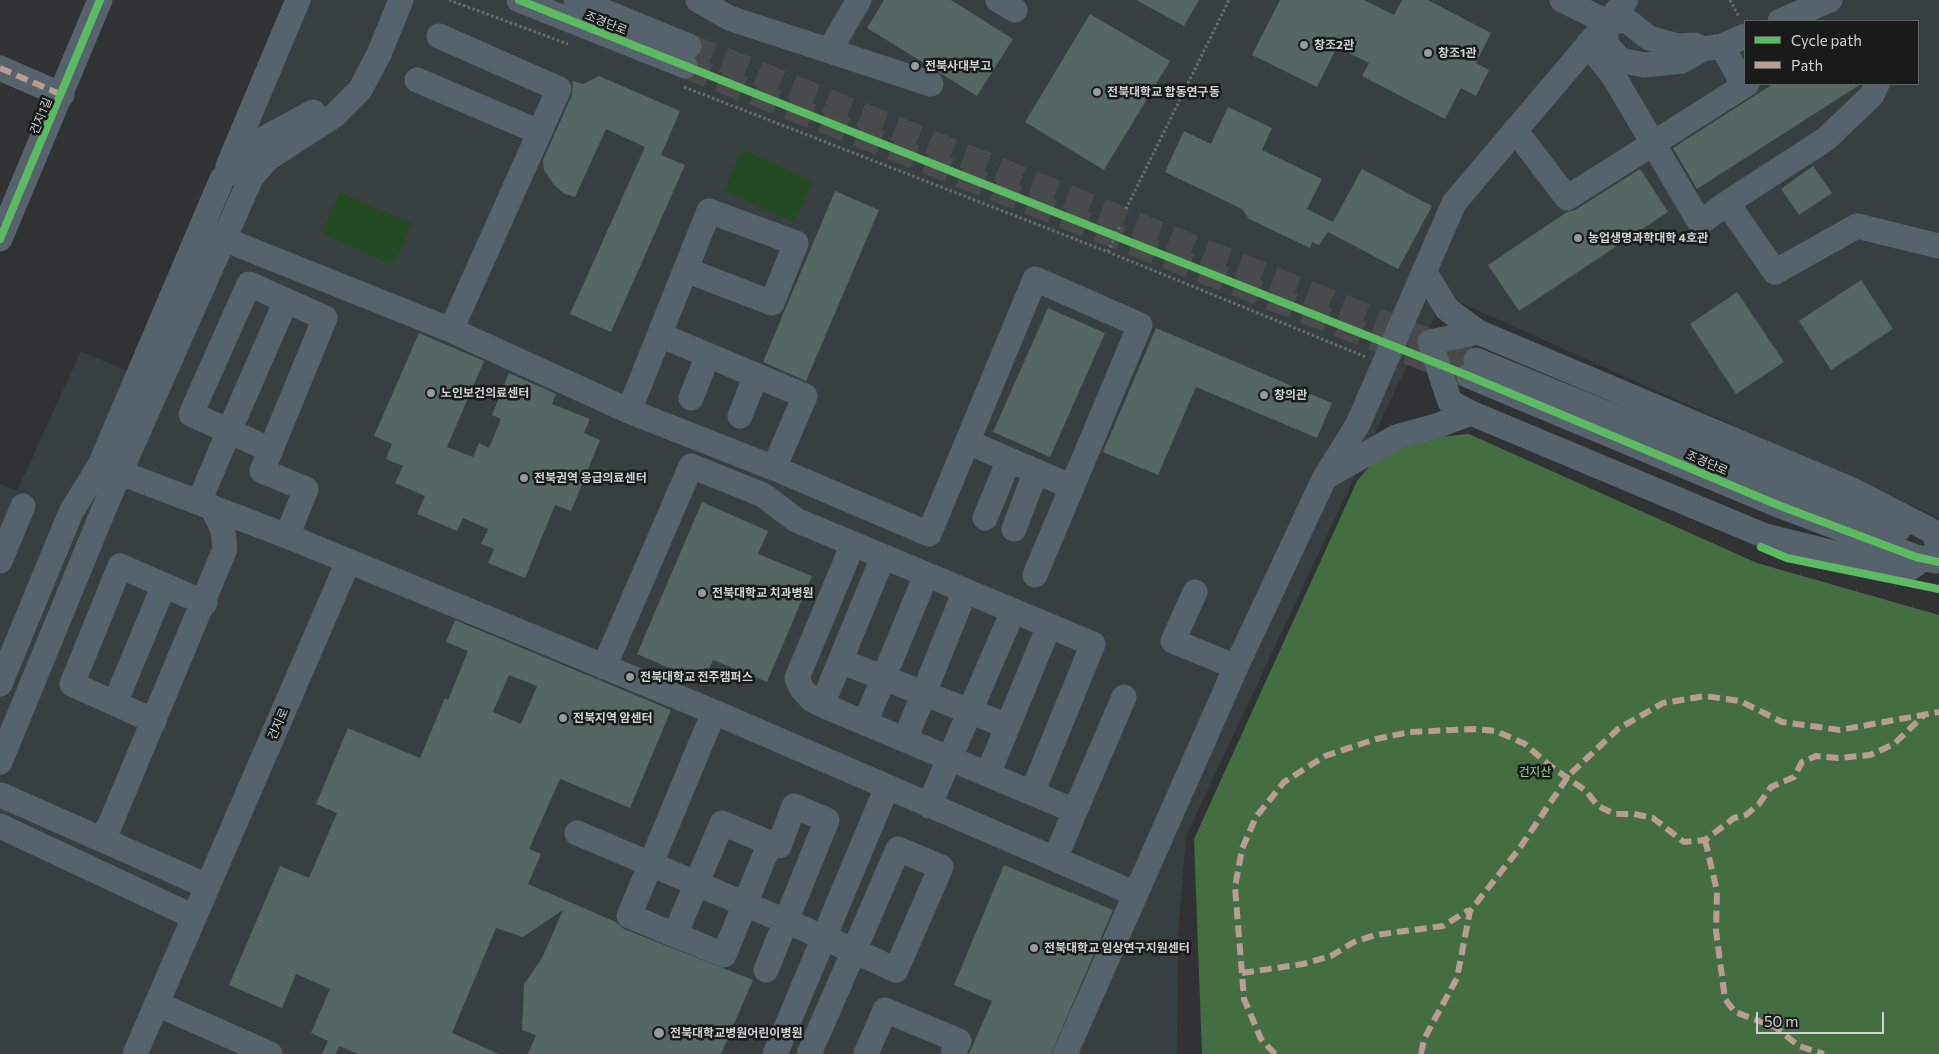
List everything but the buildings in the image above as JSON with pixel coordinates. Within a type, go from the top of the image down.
[{"type":"street","name":"건지1길","points":[[0,239],[100,0]]},
{"type":"street","points":[[212,234],[222,179],[298,0]]},
{"type":"street","points":[[222,179],[258,142],[318,108],[341,88],[358,62],[384,0]]},
{"type":"street","points":[[0,762],[110,469],[212,234],[251,178],[267,159],[335,115],[360,90],[379,54],[401,0]]},
{"type":"street","name":"조경단로","points":[[519,0],[687,67]]},
{"type":"street","name":"조경단로","points":[[576,0],[687,67]]},
{"type":"street","points":[[698,0],[729,18],[931,84]]},
{"type":"street","points":[[828,51],[859,0]]},
{"type":"street","points":[[1562,0],[1607,22],[1626,20],[1649,38],[1678,46],[1712,47],[1744,83]]},
{"type":"street","points":[[1065,1054],[1236,668],[1324,479],[1358,424],[1454,202],[1626,0]]},
{"type":"street","points":[[1782,20],[1830,0]]},
{"type":"street","points":[[1607,22],[1606,44],[1620,60],[1654,144],[1700,223],[1727,203],[1826,139],[1872,95],[1877,85]]},
{"type":"street","points":[[1569,66],[1623,70],[1644,64],[1682,61],[1712,47],[1742,28]]},
{"type":"street","points":[[439,36],[559,89],[451,330]]},
{"type":"street","points":[[1588,44],[1623,70]]},
{"type":"street","name":"건지1길","points":[[0,68],[62,94]]},
{"type":"street","points":[[417,80],[539,132]]},
{"type":"street","points":[[1515,130],[1567,198],[1746,85]]},
{"type":"street","points":[[1727,203],[1775,272],[1857,226],[1939,246]]},
{"type":"street","points":[[212,234],[451,330],[629,411],[774,468],[929,534],[1035,279],[1140,325],[1035,575]]},
{"type":"street","points":[[629,411],[686,270]]},
{"type":"street","points":[[1424,271],[1436,286],[1447,309],[1478,332],[1850,489],[1934,532],[1935,552],[1906,571],[1765,536],[1471,413],[1450,402],[1430,342]]},
{"type":"street","points":[[271,450],[192,414],[249,284],[325,318],[271,450],[262,471],[306,489],[287,536]]},
{"type":"street","points":[[206,505],[229,432],[286,301]]},
{"type":"street","points":[[1399,331],[1430,342],[1478,332]]},
{"type":"street","points":[[660,335],[805,396],[774,468]]},
{"type":"street","points":[[691,398],[708,355]]},
{"type":"street","name":"조경단로","points":[[1473,368],[1793,490],[1935,552]]},
{"type":"street","points":[[740,416],[756,375]]},
{"type":"street","points":[[1324,479],[1396,437],[1439,425],[1471,413]]},
{"type":"street","points":[[968,442],[1072,487]]},
{"type":"street","points":[[985,518],[1009,460]]},
{"type":"street","points":[[604,667],[691,466],[763,495],[796,520],[1093,644],[1032,793]]},
{"type":"street","points":[[110,469],[287,536],[714,712],[1136,894]]},
{"type":"street","points":[[0,684],[7,644],[71,512],[110,469]]},
{"type":"street","points":[[1014,529],[1036,471]]},
{"type":"street","points":[[100,838],[109,828],[205,603],[225,549],[223,530],[206,505]]},
{"type":"street","points":[[0,561],[23,506]]},
{"type":"street","points":[[853,544],[797,678],[802,689],[811,699],[822,705],[1075,811]]},
{"type":"street","points":[[822,705],[883,556]]},
{"type":"street","name":"건지로","points":[[135,1054],[348,562]]},
{"type":"street","points":[[154,721],[72,684],[120,566],[205,603]]},
{"type":"street","points":[[865,723],[926,574]]},
{"type":"street","points":[[115,703],[164,586]]},
{"type":"street","points":[[905,740],[965,591]]},
{"type":"street","points":[[1195,592],[1173,642],[1236,668]]},
{"type":"street","points":[[929,806],[1013,611]]},
{"type":"street","points":[[988,774],[1049,626]]},
{"type":"street","points":[[840,661],[1008,726]]},
{"type":"street","points":[[1055,859],[1124,697]]},
{"type":"street","points":[[714,712],[629,916],[724,955],[770,842]]},
{"type":"street","points":[[802,1054],[777,1049],[887,787]]},
{"type":"street","points":[[0,798],[100,838],[207,886]]},
{"type":"street","points":[[675,935],[722,822],[778,846],[794,806],[827,820],[766,970]]},
{"type":"street","points":[[0,826],[194,917]]},
{"type":"street","points":[[577,833],[823,937],[854,951],[896,970],[941,868],[898,849],[854,951],[809,1054]]},
{"type":"street","points":[[156,1004],[270,1054]]},
{"type":"street","points":[[866,1054],[885,1010],[959,1041],[953,1054]]},
{"type":"path","points":[[1126,209],[1229,0]]},
{"type":"path","points":[[1730,0],[1742,28]]},
{"type":"path","points":[[687,67],[1108,252],[1372,359]]},
{"type":"path","points":[[1108,252],[1120,226]]},
{"type":"shaded area","name":"전북대학교 전주캠퍼스","points":[[308,0],[1939,0],[1939,518],[1446,296],[1400,380],[1186,836],[1178,936],[1177,1054],[0,1054],[0,484],[17,491],[81,351],[142,377]]},
{"type":"green space","points":[[742,149],[813,181],[794,222],[724,191]]},
{"type":"green space","points":[[340,192],[411,223],[393,265],[322,234]]},
{"type":"green space","name":"건지산","points":[[1469,434],[1757,563],[1939,615],[1939,1054],[1202,1054],[1194,839],[1357,481],[1380,454],[1419,439]]},
{"type":"tunnel","points":[[689,46],[1476,360]]},
{"type":"tunnel","points":[[685,66],[1469,376]]},
{"type":"marked path","points":[[0,68],[62,95]]},
{"type":"marked path","points":[[1421,1054],[1424,1039],[1457,978],[1470,911],[1519,849],[1569,775],[1618,729],[1663,703],[1705,696],[1740,701],[1782,722],[1840,730],[1939,712]]},
{"type":"marked path","points":[[1275,1054],[1261,1039],[1244,999],[1235,887],[1242,849],[1256,817],[1284,782],[1325,756],[1376,739],[1410,732],[1473,729],[1496,731],[1525,744],[1549,765],[1586,791],[1598,806],[1615,814],[1634,814],[1653,818],[1684,842],[1705,840],[1734,818],[1746,815],[1759,804],[1771,787],[1794,777],[1802,762],[1816,756],[1838,758],[1870,755],[1894,744],[1924,715]]},
{"type":"marked path","points":[[1705,840],[1717,891],[1716,931],[1725,999],[1735,1012],[1775,1027],[1799,1046],[1824,1054]]},
{"type":"marked path","points":[[1242,973],[1303,964],[1331,956],[1354,942],[1375,935],[1443,926],[1469,910]]},
{"type":"cycle path","points":[[0,239],[100,0]]},
{"type":"cycle path","points":[[519,0],[1469,376],[1778,505],[1916,557],[1939,562]]},
{"type":"cycle path","points":[[1761,547],[1787,558],[1939,589]]},
{"type":"place","name":"창조2관","points":[[1304,45]]},
{"type":"place","name":"창조1관","points":[[1428,53]]},
{"type":"place","name":"전북사대부고","points":[[915,66]]},
{"type":"place","name":"전북대학교 합동연구동","points":[[1097,92]]},
{"type":"place","name":"농업생명과학대학 4호관","points":[[1578,238]]},
{"type":"place","name":"노인보건의료센터","points":[[431,393]]},
{"type":"place","name":"창의관","points":[[1264,395]]},
{"type":"place","name":"전북권역 응급의료센터","points":[[524,478]]},
{"type":"place","name":"전북대학교 치과병원","points":[[702,593]]},
{"type":"place","name":"전북대학교 전주캠퍼스","points":[[630,677]]},
{"type":"place","name":"전북지역 암센터","points":[[563,718]]},
{"type":"place","name":"전북대학교 임상연구지원센터","points":[[1034,948]]},
{"type":"place","name":"전북대학교병원어린이병원","points":[[659,1033]]}]
